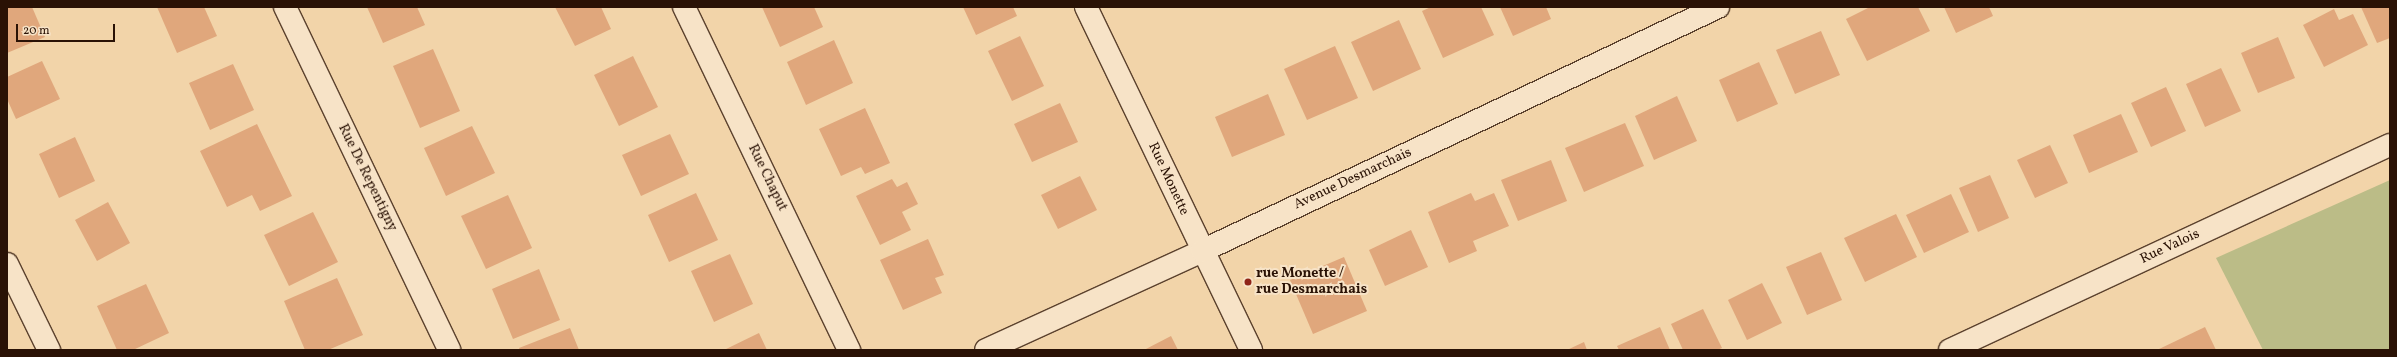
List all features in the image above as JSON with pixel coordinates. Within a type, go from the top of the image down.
[{"type":"street","name":"Rue De Repentigny","points":[[285,7],[449,350]]},
{"type":"street","name":"Rue Chaput","points":[[684,7],[849,350]]},
{"type":"street","name":"Rue Monette","points":[[1086,7],[1202,251],[1251,350]]},
{"type":"street","name":"Avenue Desmarchais","points":[[986,350],[1202,251],[1718,7]]},
{"type":"street","name":"Rue Valois","points":[[1950,350],[2390,145]]},
{"type":"street","points":[[7,264],[49,350]]},
{"type":"green space","points":[[2390,180],[2390,350],[2263,350],[2216,258]]},
{"type":"building","points":[[7,7],[32,7],[45,37],[7,53]]},
{"type":"building","points":[[157,7],[204,7],[217,36],[177,53]]},
{"type":"building","points":[[367,7],[417,7],[425,25],[383,43]]},
{"type":"building","points":[[555,7],[601,7],[611,29],[575,46]]},
{"type":"building","points":[[762,7],[814,7],[823,27],[780,47]]},
{"type":"building","points":[[963,7],[1013,7],[1017,16],[976,35]]},
{"type":"building","points":[[1431,7],[1481,7],[1494,35],[1443,58],[1422,11]]},
{"type":"building","points":[[1500,7],[1546,7],[1551,19],[1513,36]]},
{"type":"building","points":[[1870,7],[1918,7],[1930,31],[1867,61],[1846,19]]},
{"type":"building","points":[[1944,7],[1989,7],[1993,16],[1956,33]]},
{"type":"building","points":[[2361,7],[2390,7],[2390,38],[2377,43]]},
{"type":"building","points":[[2334,9],[2339,20],[2353,14],[2368,45],[2324,67],[2303,25]]},
{"type":"building","points":[[1399,20],[1421,69],[1373,91],[1351,42]]},
{"type":"building","points":[[1821,31],[1840,75],[1795,94],[1776,50]]},
{"type":"building","points":[[1020,36],[1044,86],[1012,101],[988,51]]},
{"type":"building","points":[[2278,37],[2295,78],[2258,93],[2241,53]]},
{"type":"building","points":[[834,40],[853,83],[806,105],[787,62]]},
{"type":"building","points":[[1335,46],[1358,98],[1307,120],[1284,69]]},
{"type":"building","points":[[433,49],[460,111],[420,128],[393,66]]},
{"type":"building","points":[[633,56],[658,107],[619,126],[594,75]]},
{"type":"building","points":[[42,61],[60,99],[16,119],[7,99],[7,77]]},
{"type":"building","points":[[1759,62],[1778,104],[1737,122],[1719,80]]},
{"type":"building","points":[[233,64],[254,110],[210,130],[189,83]]},
{"type":"building","points":[[2221,68],[2241,111],[2205,127],[2186,84]]},
{"type":"building","points":[[2166,87],[2186,131],[2151,147],[2131,103]]},
{"type":"building","points":[[1268,94],[1285,135],[1232,157],[1215,117]]},
{"type":"building","points":[[1677,96],[1697,141],[1654,160],[1635,116]]},
{"type":"building","points":[[1060,103],[1078,142],[1032,162],[1014,124]]},
{"type":"building","points":[[865,108],[890,163],[865,174],[861,167],[841,176],[819,129]]},
{"type":"building","points":[[2121,114],[2138,152],[2089,173],[2073,135]]},
{"type":"building","points":[[1625,123],[1644,166],[1584,192],[1565,148]]},
{"type":"building","points":[[257,124],[292,196],[260,211],[252,195],[227,207],[200,151]]},
{"type":"building","points":[[472,126],[495,173],[446,196],[424,148]]},
{"type":"building","points":[[670,134],[689,174],[641,196],[622,155]]},
{"type":"building","points":[[75,137],[95,181],[59,198],[39,154]]},
{"type":"building","points":[[2050,145],[2068,183],[2035,198],[2017,160]]},
{"type":"building","points":[[1551,160],[1567,201],[1518,221],[1501,180]]},
{"type":"building","points":[[1990,175],[2009,218],[1978,232],[1959,188]]},
{"type":"building","points":[[1080,176],[1097,210],[1058,229],[1041,195]]},
{"type":"building","points":[[892,179],[897,187],[907,182],[918,204],[902,212],[911,230],[880,245],[856,196]]},
{"type":"building","points":[[696,193],[718,240],[669,262],[648,215]]},
{"type":"building","points":[[1471,193],[1475,201],[1494,193],[1509,226],[1473,241],[1477,251],[1449,263],[1428,212]]},
{"type":"building","points":[[1951,194],[1969,232],[1924,253],[1906,215]]},
{"type":"building","points":[[508,195],[532,248],[486,269],[461,216]]},
{"type":"building","points":[[108,202],[130,243],[97,261],[75,220]]},
{"type":"building","points":[[313,212],[338,262],[289,286],[264,235]]},
{"type":"building","points":[[1896,214],[1917,257],[1865,282],[1844,238]]},
{"type":"building","points":[[1411,230],[1428,267],[1385,286],[1369,250]]},
{"type":"building","points":[[928,239],[944,275],[935,278],[942,293],[903,310],[880,260]]},
{"type":"building","points":[[1821,252],[1842,300],[1807,315],[1786,267]]},
{"type":"building","points":[[730,254],[753,304],[714,322],[691,271]]},
{"type":"building","points":[[1344,257],[1367,311],[1313,334],[1290,280]]},
{"type":"building","points":[[539,269],[560,320],[513,339],[492,289]]},
{"type":"building","points":[[337,278],[363,335],[328,350],[305,350],[284,301]]},
{"type":"building","points":[[1762,283],[1782,323],[1747,340],[1728,300]]},
{"type":"building","points":[[146,284],[169,333],[133,350],[117,350],[97,306]]},
{"type":"building","points":[[1703,309],[1722,348],[1717,350],[1683,350],[1671,324]]},
{"type":"building","points":[[1660,327],[1670,350],[1619,350],[1617,346]]},
{"type":"building","points":[[2205,327],[2216,350],[2157,350]]},
{"type":"building","points":[[570,328],[579,350],[520,350],[519,348]]},
{"type":"building","points":[[759,333],[767,350],[724,350]]},
{"type":"building","points":[[1171,336],[1178,350],[1144,350]]},
{"type":"building","points":[[1584,342],[1587,350],[1567,350]]},
{"type":"place","name":"rue Monette / rue Desmarchais","points":[[1248,282]]}]
